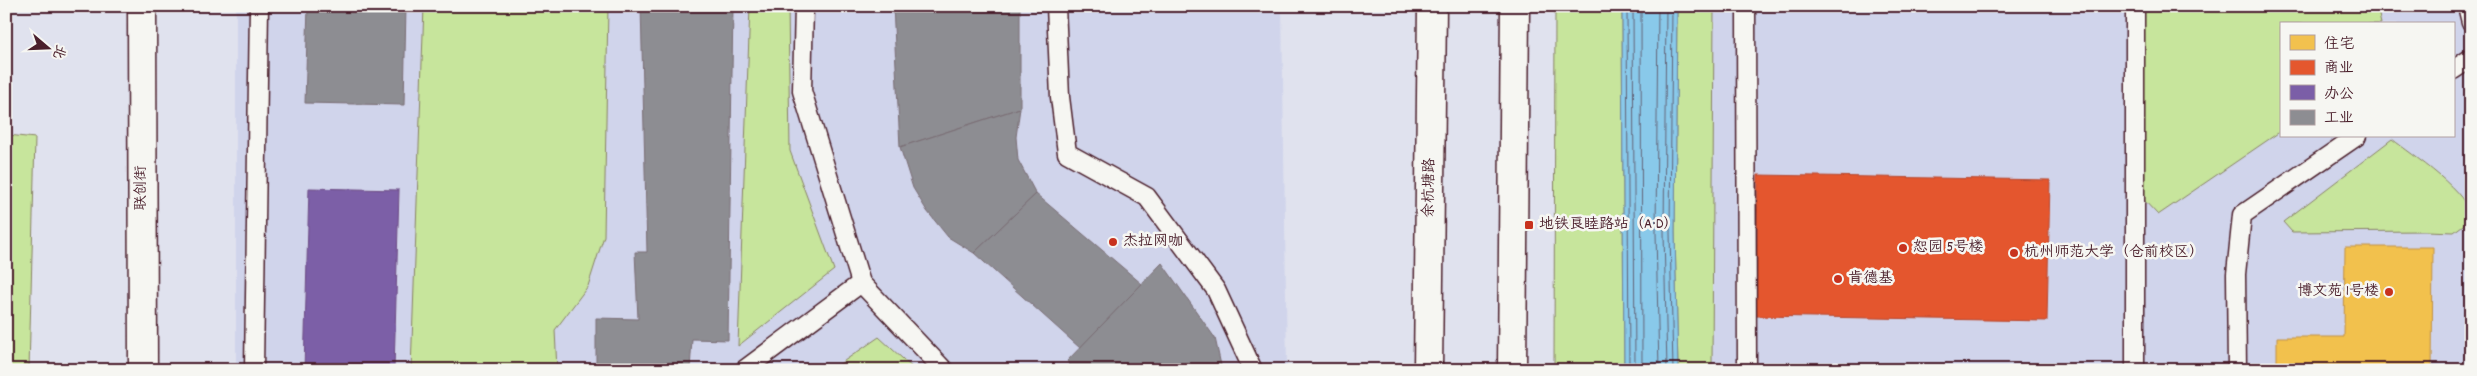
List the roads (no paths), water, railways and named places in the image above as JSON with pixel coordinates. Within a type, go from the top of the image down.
[{"type":"main road","name":"联创街","points":[[142,6],[143,370]]},
{"type":"main road","name":"余杭塘路","points":[[1428,370],[1432,6]]},
{"type":"main road","points":[[1512,370],[1515,6]]},
{"type":"lane","points":[[254,370],[259,6]]},
{"type":"lane","points":[[804,6],[802,91],[861,283],[944,370]]},
{"type":"lane","points":[[1056,6],[1060,97],[1067,153],[1147,197],[1216,290],[1253,370]]},
{"type":"lane","points":[[1746,6],[1747,370]]},
{"type":"lane","points":[[2134,370],[2135,6]]},
{"type":"lane","points":[[2467,6],[2471,22]]},
{"type":"lane","points":[[2454,69],[2471,58]]},
{"type":"lane","points":[[2238,370],[2236,274],[2242,215],[2354,138]]},
{"type":"lane","points":[[744,370],[861,283]]},
{"type":"water","points":[[1622,6],[1677,6],[1675,232],[1678,370],[1624,370]]},
{"type":"place","name":"地铁良睦路站（A·D）","points":[[1529,225]]},
{"type":"place","name":"杰拉网咖","points":[[1113,242]]},
{"type":"place","name":"恕园 5号楼","points":[[1903,248]]},
{"type":"place","name":"杭州师范大学（仓前校区）","points":[[2014,253]]},
{"type":"place","name":"肯德基","points":[[1838,279]]},
{"type":"place","name":"博文苑 1号楼","points":[[2389,292]]}]
